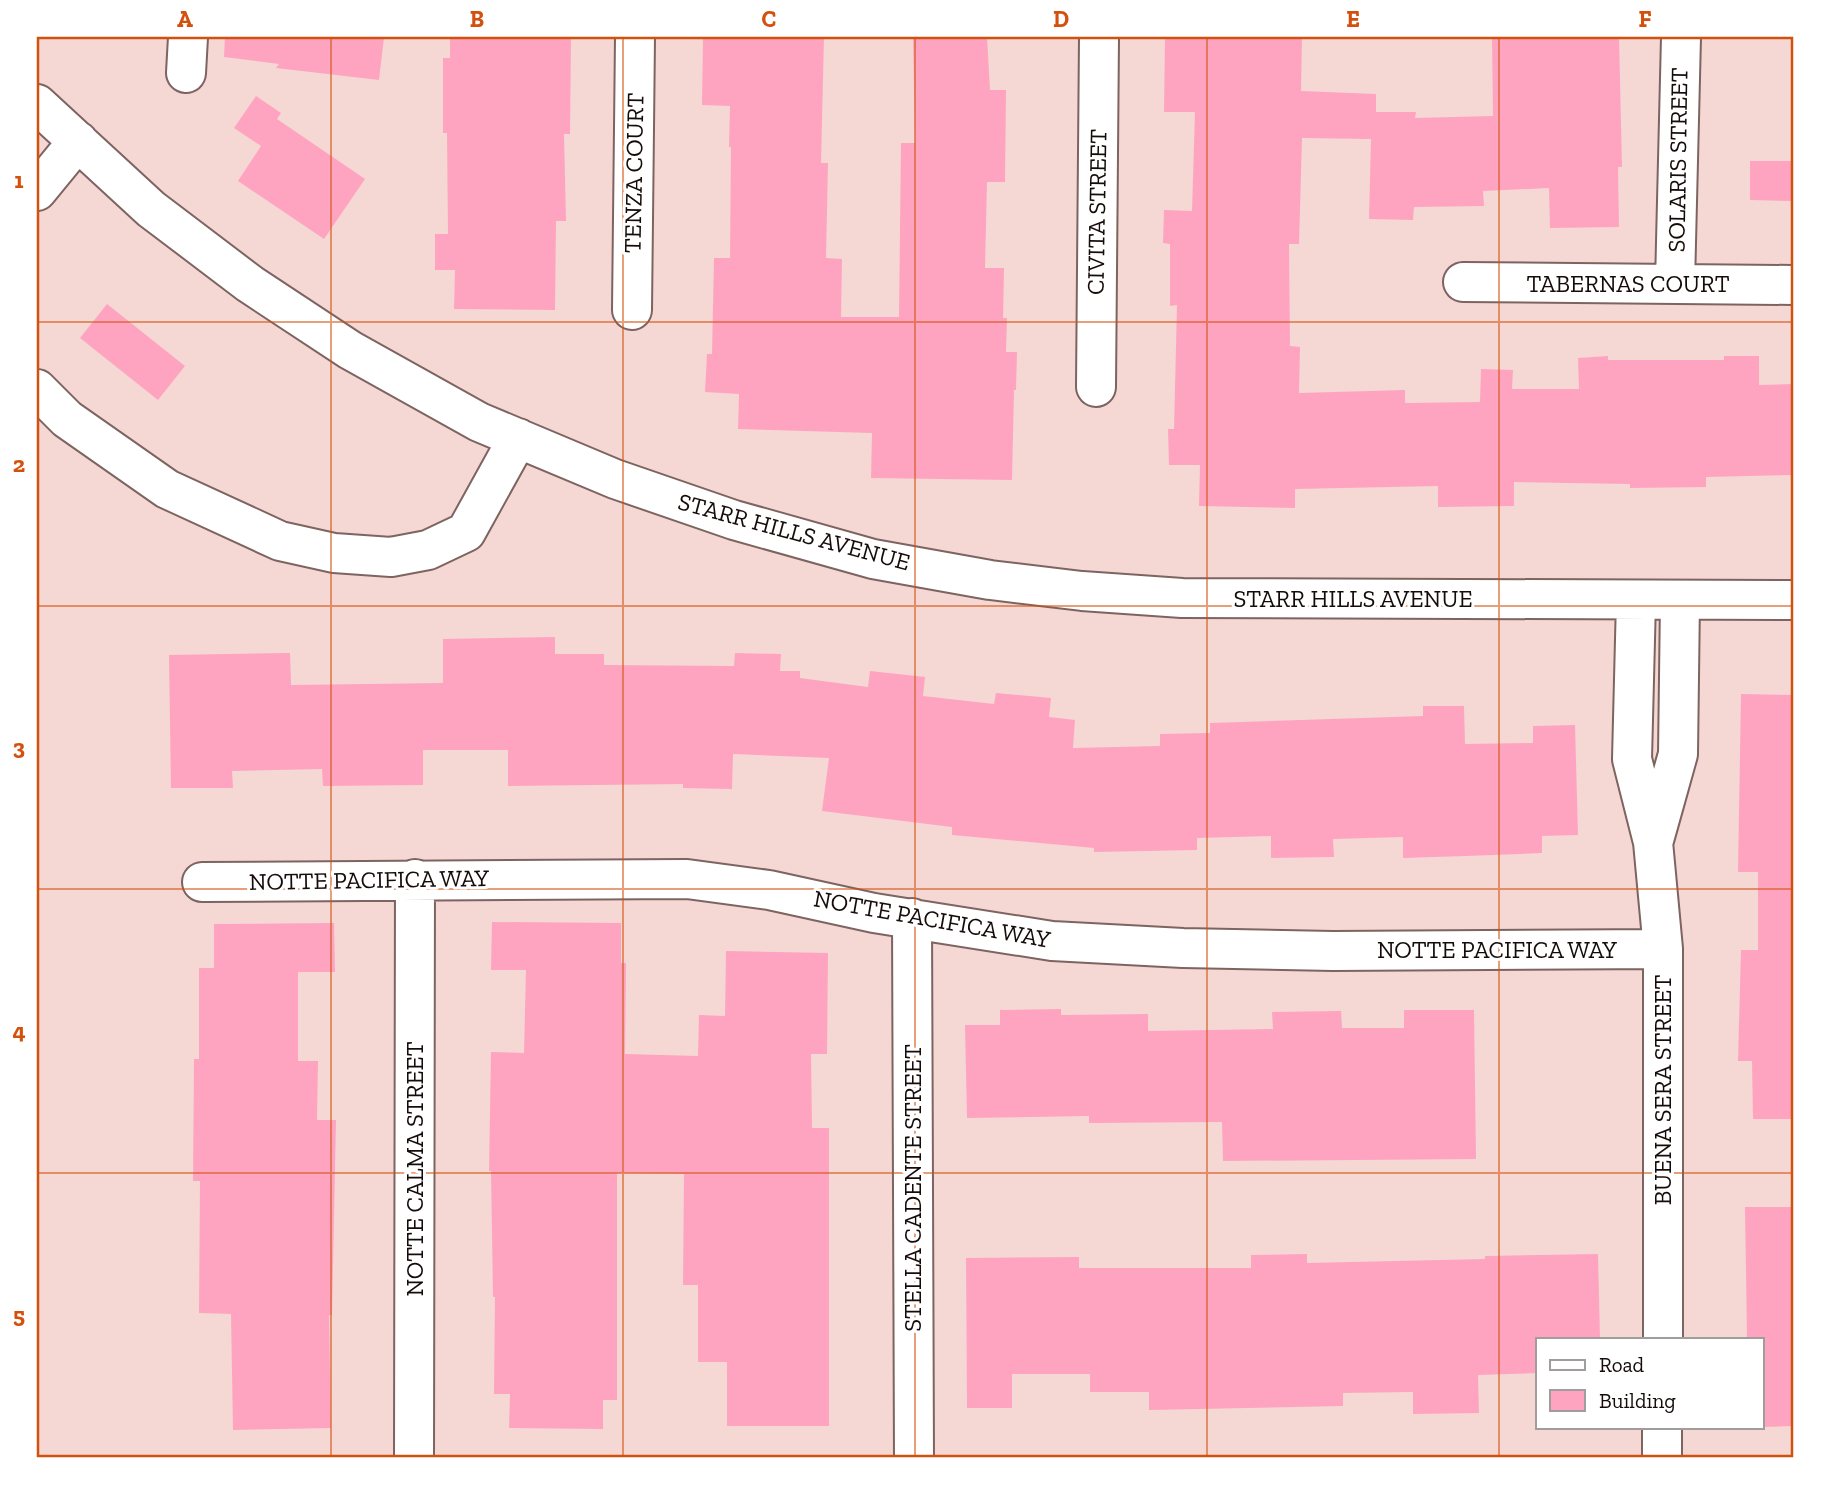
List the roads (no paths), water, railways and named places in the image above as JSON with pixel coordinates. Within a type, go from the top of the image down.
[{"type":"street","name":"TENZA COURT","points":[[632,310],[635,37]]},
{"type":"street","name":"CIVITA STREET","points":[[1096,387],[1099,37]]},
{"type":"street","name":"SOLARIS STREET","points":[[1675,284],[1681,37]]},
{"type":"street","name":"STARR HILLS AVENUE","points":[[37,104],[151,209],[250,284],[350,350],[479,422],[615,479],[734,520],[873,559],[990,580],[1082,591],[1182,598],[1793,600]]},
{"type":"street","points":[[37,191],[78,141]]},
{"type":"street","name":"TABERNAS COURT","points":[[1463,282],[1793,285]]},
{"type":"street","points":[[37,389],[67,419],[167,489],[280,541],[334,553],[391,557],[428,550],[466,532],[518,438]]},
{"type":"street","name":"BUENA SERA STREET","points":[[1636,600],[1632,760],[1653,842],[1663,949],[1663,1338]]},
{"type":"street","name":"BUENA SERA STREET","points":[[1653,842],[1678,754],[1679,600]]},
{"type":"street","points":[[1633,708],[1679,709]]},
{"type":"street","name":"NOTTE CALMA STREET","points":[[414,1458],[415,880]]},
{"type":"street","name":"NOTTE PACIFICA WAY","points":[[202,882],[687,880],[769,890],[874,913],[1052,941],[1183,948],[1333,951],[1663,949]]},
{"type":"street","name":"STELLA CADENTE STREET","points":[[912,918],[914,1458]]},
{"type":"street","points":[[1662,1428],[1662,1458]]}]
